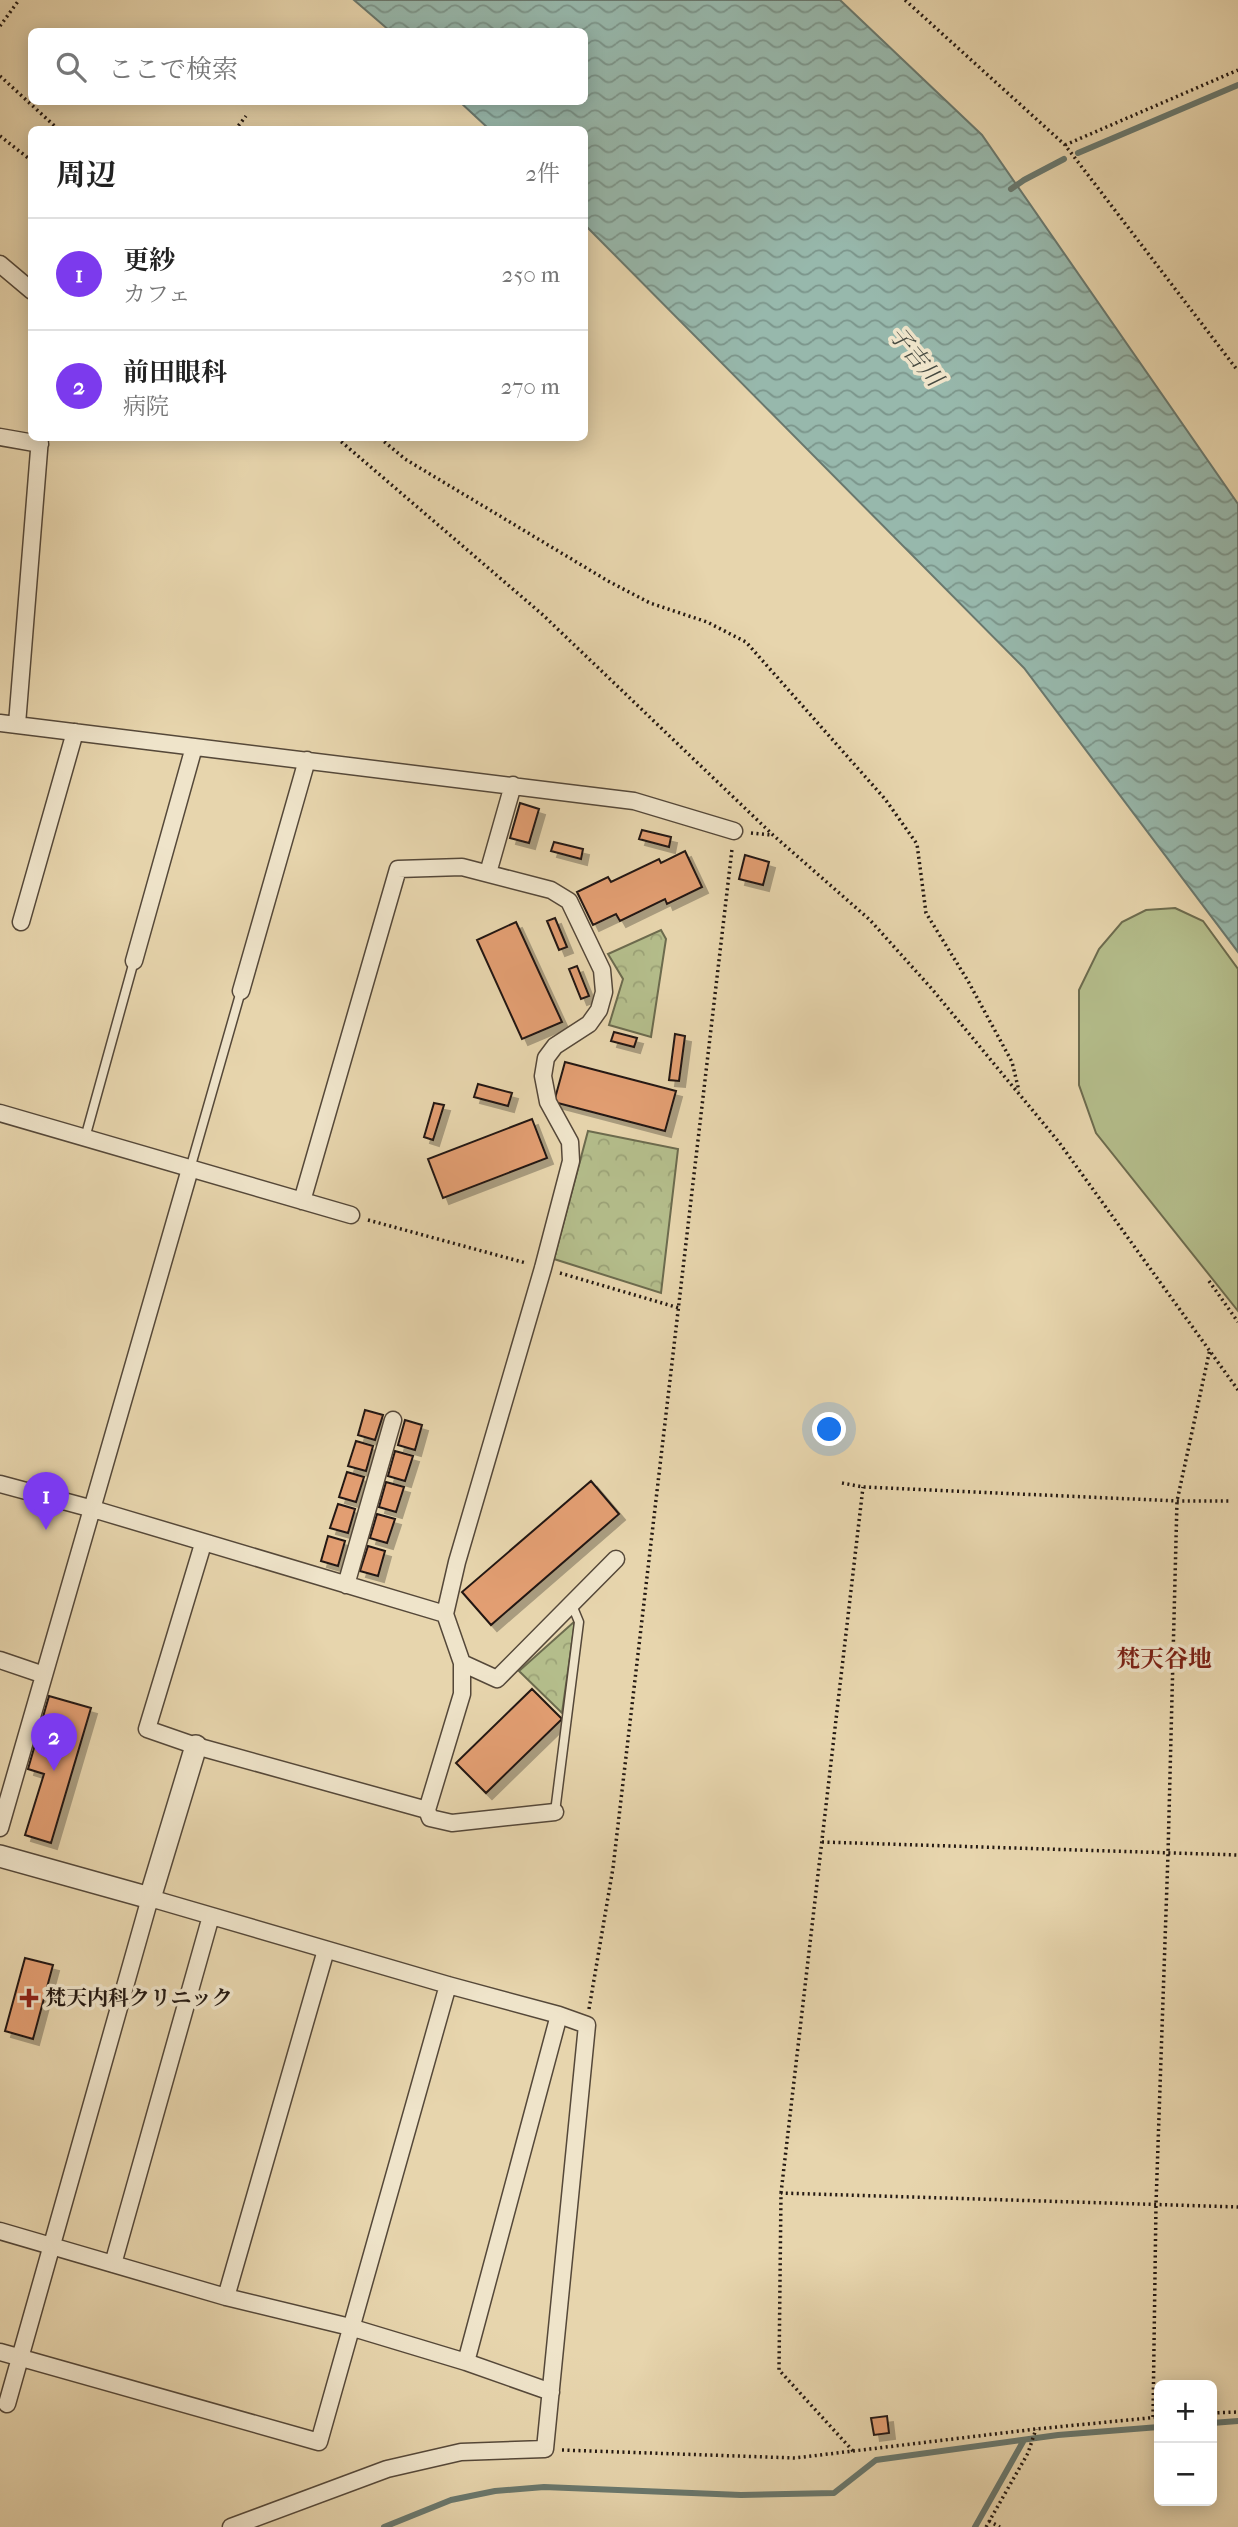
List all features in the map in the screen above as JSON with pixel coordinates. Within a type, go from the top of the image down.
[{"type":"street","points":[[0,264],[28,287]]},
{"type":"street","points":[[0,437],[28,440]]},
{"type":"street","points":[[17,724],[40,441]]},
{"type":"street","points":[[0,723],[634,801],[734,831]]},
{"type":"street","points":[[21,922],[75,732]]},
{"type":"street","points":[[134,961],[194,747]]},
{"type":"street","points":[[241,991],[307,760]]},
{"type":"street","points":[[488,873],[513,785]]},
{"type":"street","points":[[302,1201],[398,869],[462,866],[551,890],[569,901],[602,970],[604,992],[598,1010],[589,1024],[555,1046],[546,1058],[543,1076],[548,1102],[570,1142],[571,1161],[543,1268],[457,1562],[445,1614],[462,1663],[462,1694],[427,1810],[430,1818],[452,1823],[555,1812]]},
{"type":"street","points":[[0,1113],[351,1215]]},
{"type":"street","points":[[0,1828],[190,1169]]},
{"type":"street","points":[[346,1585],[393,1420]]},
{"type":"street","points":[[0,1484],[445,1614]]},
{"type":"street","points":[[203,1544],[147,1729],[196,1746],[427,1810]]},
{"type":"street","points":[[462,1663],[497,1679],[616,1559]]},
{"type":"street","points":[[0,1660],[44,1675]]},
{"type":"street","points":[[7,2404],[150,1898],[196,1746]]},
{"type":"street","points":[[0,1856],[587,2025],[544,2449],[461,2452],[387,2469],[231,2527]]},
{"type":"street","points":[[113,2264],[211,1916]]},
{"type":"street","points":[[226,2297],[326,1950]]},
{"type":"street","points":[[0,2352],[320,2442],[350,2327],[448,1985]]},
{"type":"street","points":[[466,2362],[559,2015]]},
{"type":"street","points":[[0,2231],[226,2297],[350,2327],[466,2362],[551,2392]]},
{"type":"lane","points":[[85,1138],[134,961]]},
{"type":"lane","points":[[190,1169],[241,991]]},
{"type":"lane","points":[[555,1812],[579,1622],[572,1605]]},
{"type":"path","points":[[0,26],[19,0]]},
{"type":"path","points":[[905,0],[1065,145],[1238,371]]},
{"type":"path","points":[[1065,145],[1238,70]]},
{"type":"path","points":[[0,76],[28,102]]},
{"type":"path","points":[[32,105],[55,126]]},
{"type":"path","points":[[238,126],[246,116]]},
{"type":"path","points":[[0,135],[28,158]]},
{"type":"path","points":[[340,441],[543,615],[773,835],[870,920],[932,989],[1058,1141],[1238,1390]]},
{"type":"path","points":[[384,441],[405,459],[608,581],[650,603],[707,622],[746,642],[885,799],[918,844],[926,913],[968,981],[1012,1062],[1020,1093]]},
{"type":"path","points":[[587,2025],[613,1868],[734,831]]},
{"type":"path","points":[[351,1215],[678,1308]]},
{"type":"path","points":[[1209,1281],[1238,1322]]},
{"type":"path","points":[[544,2449],[796,2458],[1153,2417],[1156,2204],[1177,1501],[1210,1349]]},
{"type":"path","points":[[842,1483],[863,1488],[1229,1501]]},
{"type":"path","points":[[853,2451],[779,2370],[781,2193],[863,1488]]},
{"type":"path","points":[[822,1842],[1238,1856]]},
{"type":"path","points":[[781,2193],[1238,2207]]},
{"type":"path","points":[[1217,2413],[1238,2412]]},
{"type":"path","points":[[986,2527],[1028,2453],[1036,2429]]},
{"type":"path","points":[[989,2521],[1000,2527]]},
{"type":"green space","points":[[1175,908],[1203,921],[1238,969],[1238,1311],[1096,1133],[1079,1085],[1079,990],[1099,949],[1122,922],[1146,910]]},
{"type":"green space","points":[[661,930],[666,939],[651,1037],[609,1025],[623,979],[608,954]]},
{"type":"green space","points":[[588,1131],[678,1149],[661,1293],[554,1259]]},
{"type":"green space","points":[[575,1621],[562,1713],[519,1671]]},
{"type":"water","name":"子吉川","points":[[354,0],[840,0],[982,135],[1238,504],[1238,952],[1024,668],[588,228],[588,126],[486,126],[463,105],[588,105],[588,28],[387,28]]},
{"type":"building","points":[[520,803],[539,809],[529,843],[510,838]]},
{"type":"building","points":[[642,830],[671,837],[669,847],[639,839]]},
{"type":"building","points":[[554,842],[583,849],[581,859],[551,851]]},
{"type":"building","points":[[685,851],[702,887],[667,904],[665,899],[620,921],[616,914],[593,925],[577,892],[608,877],[611,882],[659,859],[661,863]]},
{"type":"building","points":[[745,855],[769,862],[763,885],[739,879]]},
{"type":"building","points":[[555,918],[567,947],[559,950],[547,921]]},
{"type":"building","points":[[516,922],[562,1022],[522,1039],[477,940]]},
{"type":"building","points":[[577,966],[589,996],[581,999],[569,969]]},
{"type":"building","points":[[614,1032],[637,1038],[634,1047],[611,1041]]},
{"type":"building","points":[[675,1034],[685,1036],[679,1081],[669,1080]]},
{"type":"building","points":[[565,1062],[676,1091],[665,1131],[554,1102]]},
{"type":"building","points":[[478,1084],[512,1093],[508,1106],[474,1097]]},
{"type":"building","points":[[434,1103],[444,1105],[433,1140],[424,1137]]},
{"type":"building","points":[[532,1119],[547,1158],[443,1198],[428,1159]]},
{"type":"building","points":[[365,1410],[383,1415],[375,1440],[358,1435]]},
{"type":"building","points":[[405,1420],[422,1425],[415,1450],[398,1445]]},
{"type":"building","points":[[356,1441],[373,1446],[366,1471],[348,1466]]},
{"type":"building","points":[[395,1451],[413,1456],[405,1481],[388,1476]]},
{"type":"building","points":[[347,1472],[364,1477],[356,1502],[339,1497]]},
{"type":"building","points":[[591,1481],[619,1514],[491,1625],[462,1592]]},
{"type":"building","points":[[386,1482],[404,1487],[396,1512],[379,1507]]},
{"type":"building","points":[[338,1504],[355,1509],[348,1533],[330,1528]]},
{"type":"building","points":[[377,1514],[395,1519],[387,1543],[370,1538]]},
{"type":"building","points":[[328,1536],[345,1541],[338,1566],[321,1561]]},
{"type":"building","points":[[368,1546],[385,1551],[378,1576],[360,1571]]},
{"type":"building","points":[[532,1689],[562,1719],[486,1793],[456,1763]]},
{"type":"building","points":[[49,1696],[91,1708],[51,1843],[25,1835],[44,1774],[28,1769]]},
{"type":"building","name":"梵天内科クリニック","points":[[25,1958],[53,1965],[33,2039],[5,2031]]},
{"type":"building","points":[[887,2416],[889,2433],[874,2435],[871,2418]]},
{"type":"waterway","points":[[1078,153],[1238,85]]},
{"type":"waterway","points":[[1011,189],[1064,159]]},
{"type":"waterway","points":[[1217,2423],[1238,2421]]},
{"type":"waterway","points":[[384,2527],[451,2500],[495,2491],[544,2487],[741,2495],[834,2493],[876,2460],[1058,2435],[1154,2427]]},
{"type":"waterway","points":[[975,2527],[1024,2440]]},
{"type":"place","name":"更紗","points":[[46,1530]]},
{"type":"place","name":"前田眼科","points":[[54,1771]]},
{"type":"place","name":"梵天内科クリニック","points":[[29,1998]]},
{"type":"district","name":"梵天谷地","points":[[1164,1659]]}]
